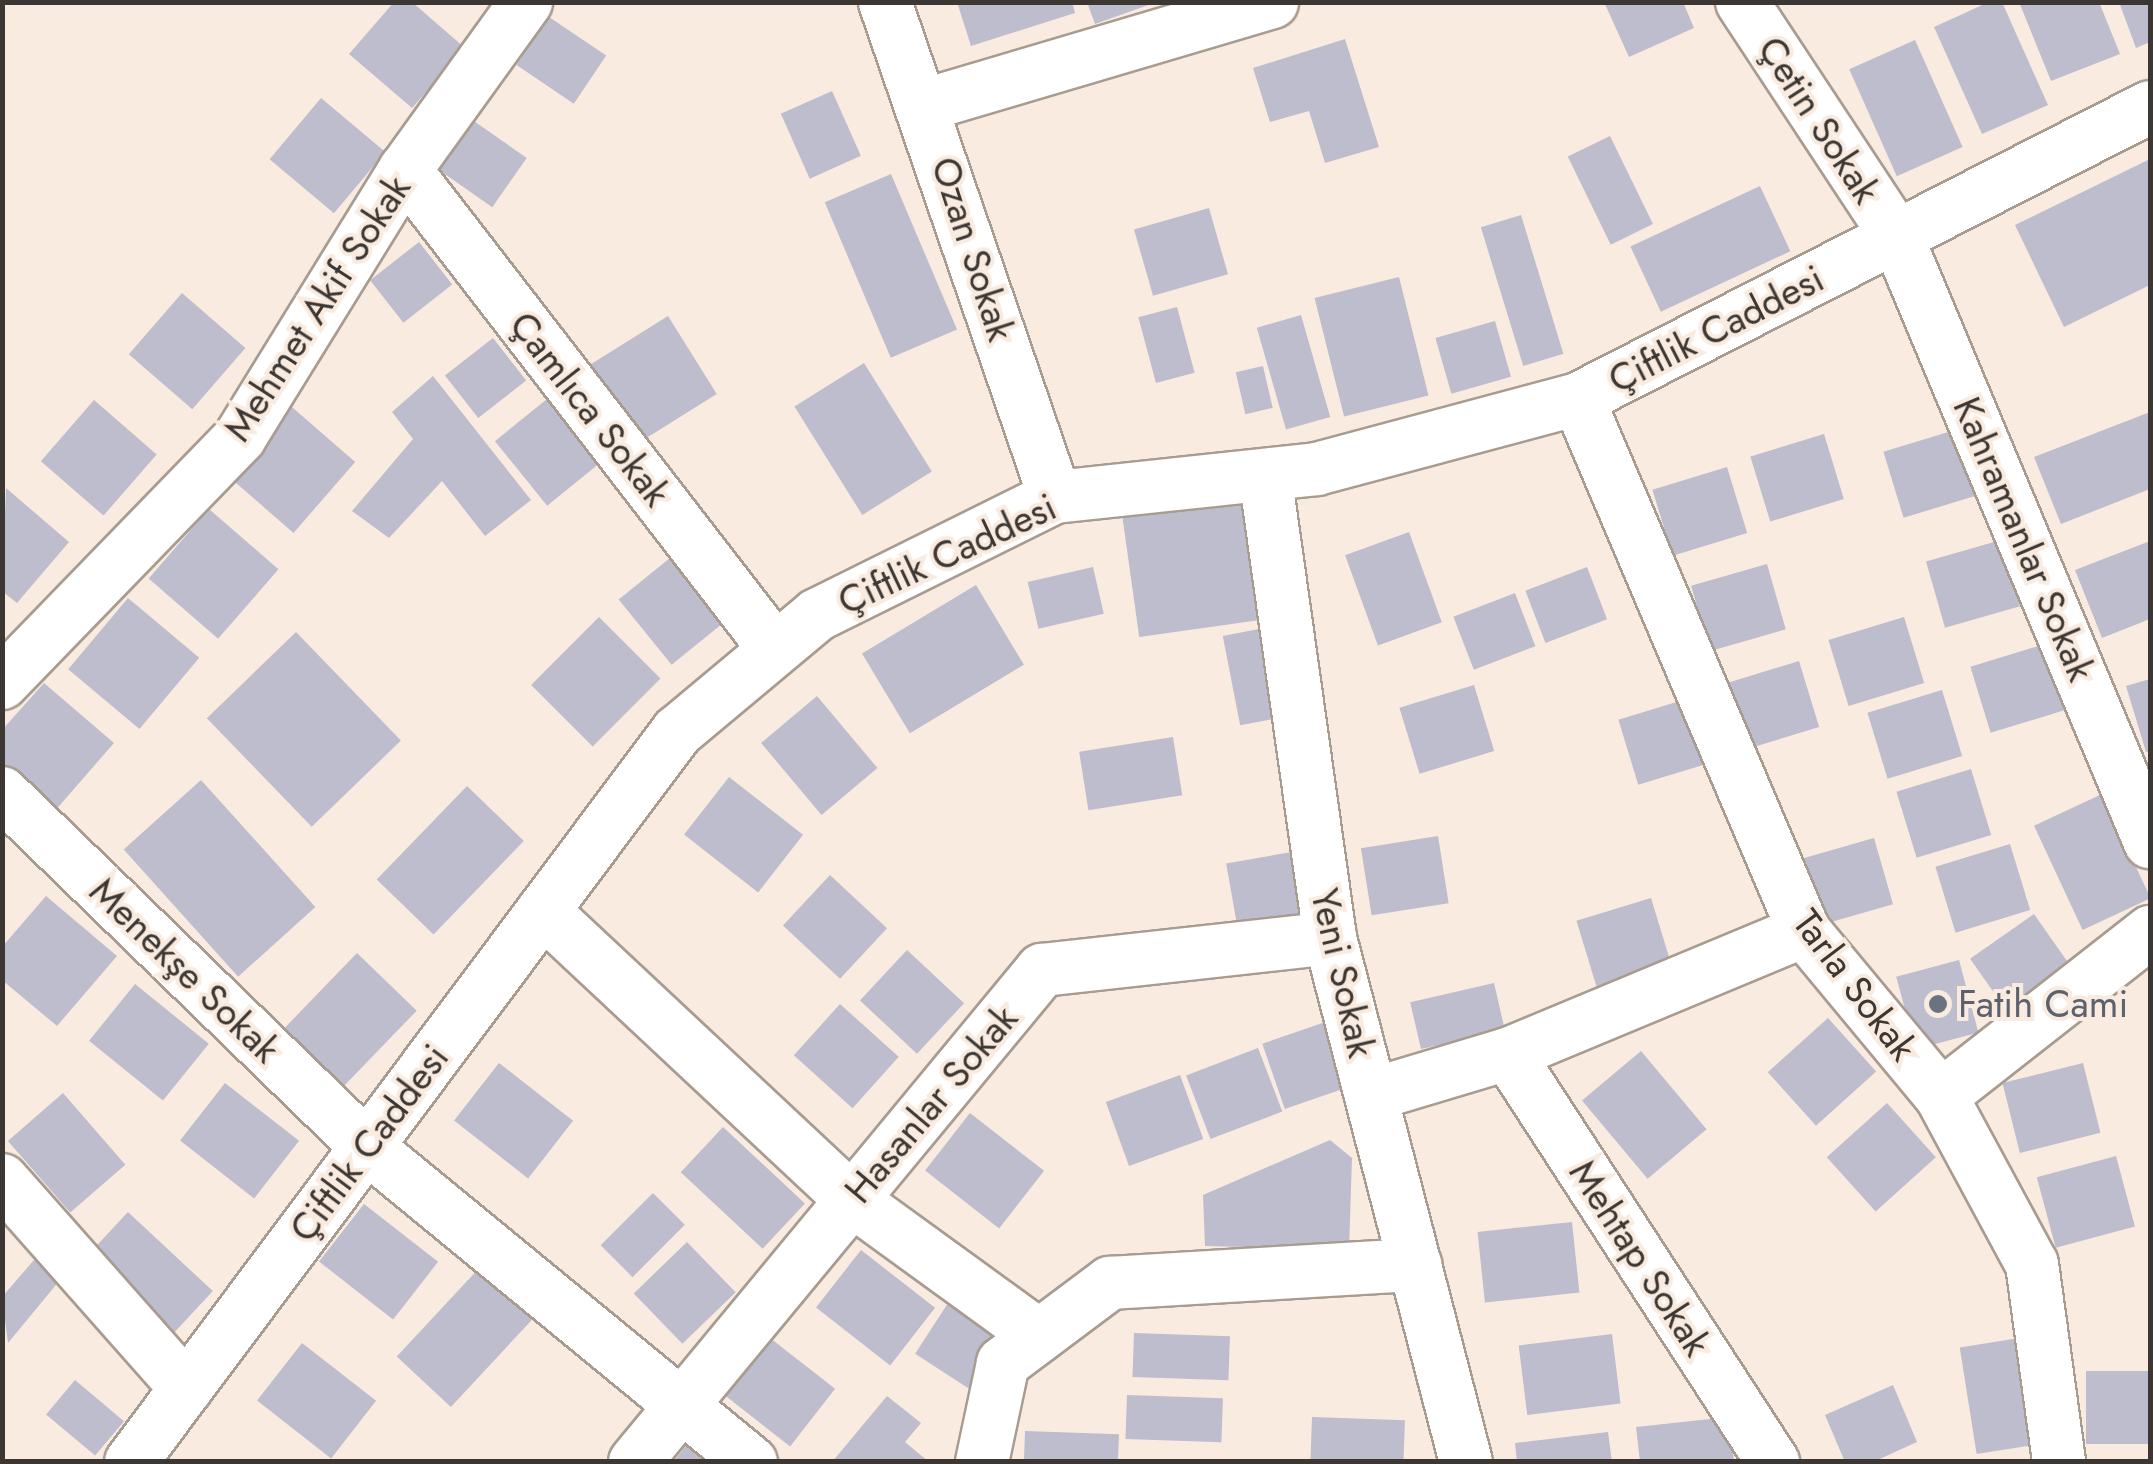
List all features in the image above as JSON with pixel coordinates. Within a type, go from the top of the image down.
[{"type":"street","name":"Mehmet Akif Sokak","points":[[2,683],[240,438],[405,170],[526,2]]},
{"type":"street","name":"Ozan Sokak","points":[[885,2],[925,105],[1055,497]]},
{"type":"street","points":[[925,105],[1272,2]]},
{"type":"street","name":"Çetin Sokak","points":[[1742,2],[1896,236]]},
{"type":"street","name":"Çiftlik Caddesi","points":[[131,1462],[677,732],[817,616],[1055,497],[1318,469],[1578,399],[2150,108]]},
{"type":"street","name":"Çamlıca Sokak","points":[[405,170],[774,648]]},
{"type":"street","name":"Kahramanlar Sokak","points":[[1896,236],[2150,842]]},
{"type":"street","name":"Tarla Sokak","points":[[1578,399],[1804,930],[1940,1096],[2032,1264],[2059,1462]]},
{"type":"street","name":"Yeni Sokak","points":[[1265,475],[1330,938],[1466,1462]]},
{"type":"street","name":"Menekşe Sokak","points":[[2,793],[367,1147],[752,1462]]},
{"type":"street","points":[[543,912],[852,1200],[1039,1336]]},
{"type":"street","points":[[1371,1095],[1508,1054],[1804,930]]},
{"type":"street","points":[[1940,1096],[2150,932]]},
{"type":"street","name":"Hasanlar Sokak","points":[[635,1462],[1042,970],[1330,938]]},
{"type":"street","name":"Mehtap Sokak","points":[[1508,1054],[1773,1462]]},
{"type":"street","points":[[2,1180],[186,1388]]},
{"type":"street","points":[[982,1462],[1003,1364],[1110,1283],[1415,1265]]},
{"type":"building","points":[[394,2],[412,2],[465,48],[412,108],[349,54]]},
{"type":"building","points":[[957,2],[1072,2],[1075,13],[971,46]]},
{"type":"building","points":[[1087,2],[1154,2],[1154,3],[1095,24]]},
{"type":"building","points":[[1604,2],[1683,2],[1694,28],[1629,57]]},
{"type":"building","points":[[1989,2],[2002,2],[2048,105],[1982,134],[1934,27]]},
{"type":"building","points":[[2019,2],[2099,2],[2120,54],[2051,81]]},
{"type":"building","points":[[2119,2],[2150,2],[2150,42],[2136,48]]},
{"type":"building","points":[[549,17],[606,56],[574,104],[517,65]]},
{"type":"building","points":[[1345,39],[1379,147],[1325,163],[1309,111],[1270,122],[1253,68]]},
{"type":"building","points":[[1915,40],[1963,147],[1897,176],[1849,69]]},
{"type":"building","points":[[832,91],[861,156],[810,179],[781,114]]},
{"type":"building","points":[[321,98],[385,152],[334,213],[270,159]]},
{"type":"building","points":[[471,119],[527,158],[492,207],[437,168]]},
{"type":"building","points":[[1610,136],[1653,224],[1611,245],[1568,157]]},
{"type":"building","points":[[2150,159],[2150,285],[2064,327],[2015,225]]},
{"type":"building","points":[[891,174],[957,330],[891,358],[825,202]]},
{"type":"building","points":[[1760,186],[1790,251],[1661,312],[1630,246]]},
{"type":"building","points":[[1209,208],[1228,274],[1153,296],[1134,229]]},
{"type":"building","points":[[1521,215],[1563,354],[1523,366],[1481,227]]},
{"type":"building","points":[[419,242],[452,285],[403,323],[370,280]]},
{"type":"building","points":[[1399,277],[1429,395],[1344,416],[1315,298]]},
{"type":"building","points":[[182,293],[245,348],[192,409],[129,354]]},
{"type":"building","points":[[1177,307],[1195,373],[1156,383],[1138,317]]},
{"type":"building","points":[[1301,315],[1330,417],[1286,430],[1257,328]]},
{"type":"building","points":[[668,316],[717,394],[639,443],[590,365]]},
{"type":"building","points":[[1495,321],[1511,377],[1451,394],[1435,338]]},
{"type":"building","points":[[493,338],[526,381],[478,418],[445,376]]},
{"type":"building","points":[[864,363],[932,472],[862,515],[794,406]]},
{"type":"building","points":[[1263,366],[1273,408],[1245,414],[1236,372]]},
{"type":"building","points":[[433,376],[531,500],[485,536],[442,481],[389,538],[352,511],[413,439],[392,412]]},
{"type":"building","points":[[547,399],[599,464],[547,506],[495,441]]},
{"type":"building","points":[[94,400],[157,454],[104,516],[41,461]]},
{"type":"building","points":[[285,401],[355,462],[294,533],[223,472]]},
{"type":"building","points":[[2150,412],[2150,489],[2061,524],[2034,457]]},
{"type":"building","points":[[1958,429],[1978,495],[1904,518],[1883,452]]},
{"type":"building","points":[[1824,434],[1844,499],[1770,522],[1750,457]]},
{"type":"building","points":[[1727,467],[1747,533],[1673,556],[1652,490]]},
{"type":"building","points":[[6,488],[69,542],[17,603],[2,591]]},
{"type":"building","points":[[1252,498],[1269,619],[1139,637],[1122,516]]},
{"type":"building","points":[[209,509],[278,569],[218,639],[149,578]]},
{"type":"building","points":[[1409,532],[1442,622],[1378,645],[1345,555]]},
{"type":"building","points":[[2001,540],[2020,606],[1945,628],[1926,561]]},
{"type":"building","points":[[2150,541],[2150,619],[2102,638],[2075,570]]},
{"type":"building","points":[[670,558],[723,623],[672,665],[619,600]]},
{"type":"building","points":[[1767,564],[1786,629],[1710,651],[1691,586]]},
{"type":"building","points":[[1093,567],[1104,614],[1039,629],[1028,582]]},
{"type":"building","points":[[1587,567],[1607,619],[1545,643],[1525,591]]},
{"type":"building","points":[[976,585],[1024,665],[910,733],[862,654]]},
{"type":"building","points":[[1515,593],[1535,646],[1474,670],[1453,617]]},
{"type":"building","points":[[128,598],[199,658],[139,729],[68,669]]},
{"type":"building","points":[[599,617],[661,679],[593,746],[531,685]]},
{"type":"building","points":[[1904,617],[1924,683],[1849,706],[1828,640]]},
{"type":"building","points":[[1264,628],[1281,717],[1240,725],[1223,636]]},
{"type":"building","points":[[296,632],[401,741],[312,827],[207,718]]},
{"type":"building","points":[[2045,644],[2065,710],[1991,733],[1970,667]]},
{"type":"building","points":[[1799,661],[1819,727],[1745,750],[1724,684]]},
{"type":"building","points":[[2150,679],[2150,751],[2146,752],[2126,686]]},
{"type":"building","points":[[44,683],[114,743],[53,813],[2,769],[2,730]]},
{"type":"building","points":[[1474,685],[1494,751],[1420,774],[1399,708]]},
{"type":"building","points":[[1942,690],[1962,756],[1888,779],[1867,713]]},
{"type":"building","points":[[817,696],[877,768],[822,815],[761,743]]},
{"type":"building","points":[[1693,697],[1713,762],[1638,785],[1618,720]]},
{"type":"building","points":[[1173,737],[1182,795],[1088,810],[1079,752]]},
{"type":"building","points":[[1971,769],[1991,835],[1917,858],[1896,792]]},
{"type":"building","points":[[729,777],[803,835],[758,892],[684,835]]},
{"type":"building","points":[[201,780],[315,907],[238,977],[124,850]]},
{"type":"building","points":[[467,786],[524,841],[434,934],[377,880]]},
{"type":"building","points":[[2102,794],[2150,899],[2083,930],[2034,826]]},
{"type":"building","points":[[1438,836],[1449,903],[1372,915],[1361,848]]},
{"type":"building","points":[[1874,838],[1893,904],[1818,926],[1799,859]]},
{"type":"building","points":[[2010,844],[2030,910],[1956,933],[1935,867]]},
{"type":"building","points":[[1303,850],[1315,918],[1238,931],[1226,864]]},
{"type":"building","points":[[830,875],[887,928],[840,979],[783,925]]},
{"type":"building","points":[[46,896],[117,956],[57,1026],[2,980],[2,947]]},
{"type":"building","points":[[1651,898],[1671,964],[1597,987],[1576,921]]},
{"type":"building","points":[[2034,914],[2074,971],[2010,1016],[1970,959]]},
{"type":"building","points":[[907,950],[964,1003],[917,1054],[860,1000]]},
{"type":"building","points":[[357,953],[417,1011],[340,1090],[281,1032]]},
{"type":"building","name":"Fatih Cami","points":[[1959,960],[1978,1032],[1916,1049],[1896,977]]},
{"type":"building","points":[[1494,983],[1505,1030],[1421,1049],[1410,1002]]},
{"type":"building","points":[[135,984],[209,1044],[163,1101],[89,1041]]},
{"type":"building","points":[[840,1004],[899,1057],[853,1108],[794,1055]]},
{"type":"building","points":[[1337,1018],[1359,1083],[1285,1109],[1262,1044]]},
{"type":"building","points":[[1828,1018],[1876,1072],[1816,1126],[1768,1072]]},
{"type":"building","points":[[1258,1048],[1282,1111],[1210,1139],[1186,1076]]},
{"type":"building","points":[[1641,1051],[1707,1129],[1648,1179],[1582,1100]]},
{"type":"building","points":[[499,1063],[573,1121],[528,1178],[454,1121]]},
{"type":"building","points":[[2083,1063],[2100,1133],[2020,1153],[2002,1083]]},
{"type":"building","points":[[1180,1075],[1203,1139],[1129,1166],[1106,1102]]},
{"type":"building","points":[[225,1083],[299,1141],[254,1198],[180,1141]]},
{"type":"building","points":[[63,1093],[125,1165],[70,1213],[8,1141]]},
{"type":"building","points":[[1887,1103],[1936,1157],[1876,1211],[1827,1157]]},
{"type":"building","points":[[970,1113],[1044,1171],[999,1228],[925,1171]]},
{"type":"building","points":[[723,1127],[805,1203],[763,1249],[681,1172]]},
{"type":"building","points":[[1330,1140],[1352,1158],[1349,1250],[1205,1246],[1203,1195]]},
{"type":"building","points":[[2116,1156],[2135,1227],[2056,1248],[2037,1177]]},
{"type":"building","points":[[653,1193],[685,1225],[632,1277],[601,1245]]},
{"type":"building","points":[[364,1204],[438,1262],[393,1319],[319,1262]]},
{"type":"building","points":[[128,1212],[213,1291],[169,1338],[84,1259]]},
{"type":"building","points":[[1572,1222],[1579,1293],[1485,1303],[1478,1232]]},
{"type":"building","points":[[687,1242],[736,1292],[682,1344],[634,1293]]},
{"type":"building","points":[[861,1250],[935,1308],[890,1365],[816,1308]]},
{"type":"building","points":[[34,1260],[60,1280],[8,1343],[2,1297]]},
{"type":"building","points":[[482,1265],[536,1315],[451,1407],[397,1356]]},
{"type":"building","points":[[950,1300],[1011,1340],[976,1393],[915,1354]]},
{"type":"building","points":[[761,1331],[835,1389],[790,1446],[716,1389]]},
{"type":"building","points":[[1134,1333],[1230,1336],[1228,1380],[1132,1377]]},
{"type":"building","points":[[1612,1334],[1621,1403],[1527,1415],[1519,1345]]},
{"type":"building","points":[[2019,1338],[2036,1445],[1977,1454],[1960,1347]]},
{"type":"building","points":[[302,1343],[376,1401],[331,1458],[257,1401]]},
{"type":"building","points":[[2086,1371],[2150,1371],[2150,1444],[2086,1444]]},
{"type":"building","points":[[75,1380],[124,1421],[95,1456],[46,1414]]},
{"type":"building","points":[[1893,1385],[1917,1442],[1873,1462],[1845,1462],[1825,1415]]},
{"type":"building","points":[[1127,1395],[1223,1398],[1221,1442],[1125,1439]]},
{"type":"building","points":[[887,1396],[921,1423],[905,1442],[929,1462],[832,1462]]},
{"type":"building","points":[[1312,1417],[1405,1420],[1403,1462],[1310,1462]]},
{"type":"building","points":[[1729,1417],[1734,1462],[1640,1462],[1636,1427]]},
{"type":"building","points":[[1025,1431],[1119,1434],[1118,1462],[1024,1462]]},
{"type":"building","points":[[1608,1432],[1612,1462],[1517,1462],[1515,1443]]},
{"type":"building","points":[[694,1436],[726,1462],[673,1462]]},
{"type":"place","name":"Fatih Cami","points":[[1938,1004]]}]
